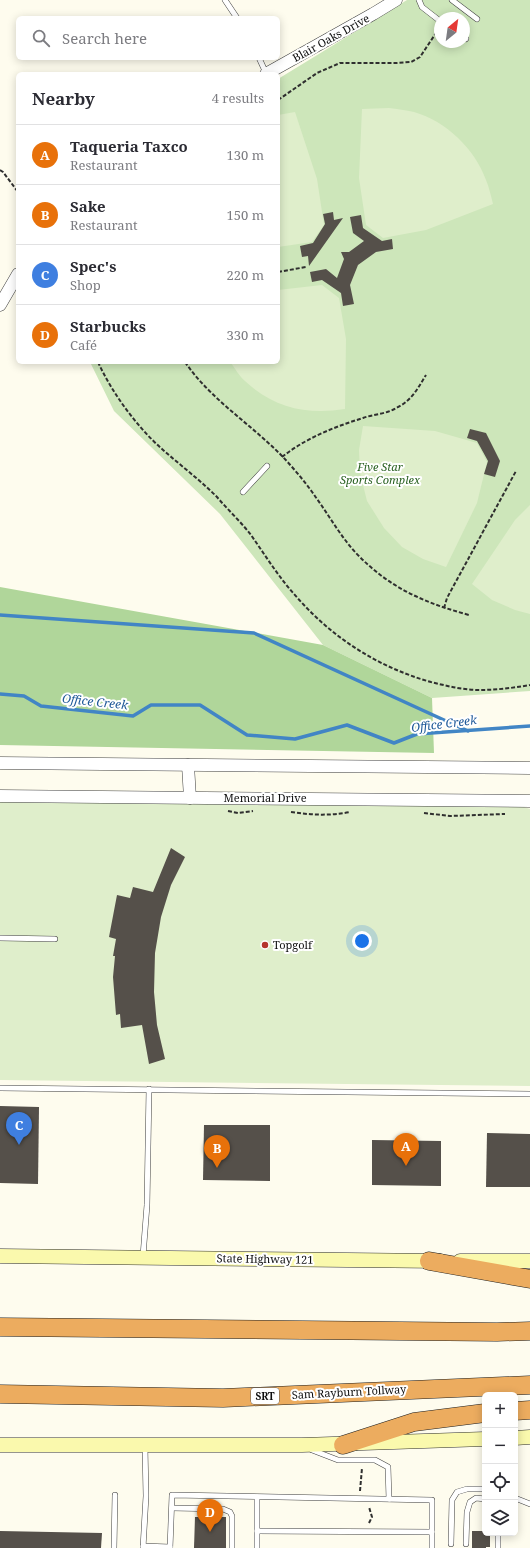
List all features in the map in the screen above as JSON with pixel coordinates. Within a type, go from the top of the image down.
[{"type":"highway","points":[[429,1261],[530,1278]]},
{"type":"highway","points":[[0,1327],[489,1332],[530,1331]]},
{"type":"highway","name":"Sam Rayburn Tollway","points":[[0,1394],[223,1398],[530,1384]]},
{"type":"highway","points":[[518,1411],[530,1410]]},
{"type":"highway","points":[[343,1444],[414,1422],[482,1413]]},
{"type":"main road","name":"State Highway 121","points":[[0,1256],[530,1261]]},
{"type":"main road","points":[[518,1438],[530,1438]]},
{"type":"main road","points":[[0,1444],[302,1446],[482,1439]]},
{"type":"street","name":"Blair Oaks Drive","points":[[270,72],[374,14],[396,0]]},
{"type":"street","points":[[0,305],[16,277]]},
{"type":"street","points":[[0,763],[530,768]]},
{"type":"street","points":[[188,765],[190,798]]},
{"type":"street","name":"Memorial Drive","points":[[0,796],[530,801]]},
{"type":"lane","points":[[226,0],[236,16]]},
{"type":"lane","points":[[418,0],[422,7],[434,16]]},
{"type":"lane","points":[[452,0],[477,19]]},
{"type":"lane","points":[[260,60],[265,72]]},
{"type":"lane","points":[[243,492],[267,466]]},
{"type":"lane","points":[[0,938],[55,939]]},
{"type":"lane","points":[[0,1088],[530,1094]]},
{"type":"lane","points":[[143,1258],[147,1205],[149,1090]]},
{"type":"lane","points":[[145,1446],[146,1496],[143,1547],[170,1547],[172,1495],[432,1500],[432,1548]]},
{"type":"lane","points":[[302,1446],[338,1460],[375,1460],[388,1467],[389,1499]]},
{"type":"lane","points":[[451,1544],[452,1500],[456,1492],[467,1489],[482,1489]]},
{"type":"lane","points":[[114,1548],[115,1496]]},
{"type":"lane","points":[[257,1497],[257,1548]]},
{"type":"lane","points":[[466,1544],[467,1512],[470,1502],[476,1498],[482,1499]]},
{"type":"lane","points":[[518,1499],[530,1504]]},
{"type":"lane","points":[[172,1508],[223,1509],[230,1512],[232,1516],[232,1548]]},
{"type":"lane","points":[[257,1531],[432,1532]]},
{"type":"lane","points":[[498,1536],[498,1548]]},
{"type":"path","points":[[280,99],[317,73],[340,63],[411,62],[420,57],[434,36]]},
{"type":"path","points":[[0,170],[16,189]]},
{"type":"path","points":[[280,272],[306,267]]},
{"type":"path","points":[[99,364],[125,409],[161,448],[211,492],[236,518],[250,534],[297,598],[323,624],[347,643],[368,657],[396,670],[414,677],[447,686],[478,690],[495,690],[530,685]]},
{"type":"path","points":[[186,364],[195,377],[209,392],[255,431],[282,457],[305,483],[356,552],[373,570],[399,589],[419,599],[469,615]]},
{"type":"path","points":[[282,457],[296,446],[326,431],[343,424],[397,408],[416,392],[426,375]]},
{"type":"path","points":[[444,608],[447,598],[516,471]]},
{"type":"path","points":[[360,1492],[362,1468]]},
{"type":"path","points":[[369,1506],[372,1517],[369,1526]]},
{"type":"green space","name":"Five Star Sports Complex","points":[[407,0],[530,0],[530,691],[432,698],[323,645],[220,514],[114,411],[91,364],[280,364],[280,78]]},
{"type":"green space","points":[[389,108],[411,111],[426,116],[448,129],[458,138],[467,147],[481,169],[493,204],[426,230],[383,238],[366,225],[359,178],[362,109]]},
{"type":"green space","points":[[295,112],[317,179],[324,225],[312,242],[280,247],[280,115]]},
{"type":"green space","points":[[322,285],[339,298],[346,339],[345,409],[331,411],[304,410],[279,403],[256,390],[243,379],[232,364],[280,364],[280,290]]},
{"type":"green space","points":[[363,426],[435,431],[477,443],[487,462],[477,503],[446,567],[423,559],[402,547],[384,528],[367,501],[360,473],[359,450]]},
{"type":"green space","points":[[530,505],[530,614],[515,610],[492,600],[472,584],[515,520]]},
{"type":"green space","points":[[0,587],[323,645],[432,698],[434,753],[0,745]]},
{"type":"green space","name":"Topgolf","points":[[0,800],[521,806],[530,809],[530,1086],[0,1080]]},
{"type":"building","points":[[333,212],[334,220],[343,218],[309,266],[308,256],[302,257],[300,246],[313,243],[325,224],[323,214]]},
{"type":"building","points":[[361,215],[363,228],[382,241],[392,239],[393,249],[376,252],[358,265],[350,285],[354,304],[343,306],[341,293],[322,280],[312,282],[310,272],[326,269],[337,278],[344,259],[341,252],[349,252],[364,241],[353,233],[350,217]]},
{"type":"building","points":[[470,429],[486,433],[500,461],[495,477],[484,474],[488,461],[477,441],[467,438]]},
{"type":"building","points":[[171,848],[185,857],[171,885],[161,917],[155,953],[154,992],[157,1025],[165,1059],[149,1064],[142,1025],[121,1028],[120,1014],[116,1015],[113,977],[115,956],[113,956],[116,939],[109,937],[117,895],[130,898],[133,887],[153,892]]},
{"type":"building","points":[[0,1106],[39,1107],[38,1184],[0,1183]]},
{"type":"building","points":[[204,1125],[270,1125],[270,1181],[203,1180]]},
{"type":"building","points":[[487,1133],[530,1134],[530,1187],[486,1187]]},
{"type":"building","points":[[372,1140],[441,1141],[441,1186],[372,1185]]},
{"type":"building","points":[[195,1517],[226,1517],[226,1548],[194,1548]]},
{"type":"building","points":[[0,1531],[102,1533],[101,1548],[0,1548]]},
{"type":"building","points":[[472,1531],[482,1531],[482,1536],[490,1536],[490,1547],[472,1548]]},
{"type":"waterway","points":[[0,615],[254,633],[468,731]]},
{"type":"waterway","name":"Office Creek","points":[[0,694],[24,696],[41,706],[133,716],[151,705],[200,705],[247,735],[295,739],[347,725],[394,743],[417,734],[530,726]]},
{"type":"place","name":"Topgolf","points":[[265,945]]},
{"type":"place","name":"Spec's","points":[[19,1145]]},
{"type":"place","name":"Taqueria Taxco","points":[[406,1166]]},
{"type":"place","name":"Sake","points":[[217,1168]]},
{"type":"place","name":"Starbucks","points":[[210,1532]]}]
